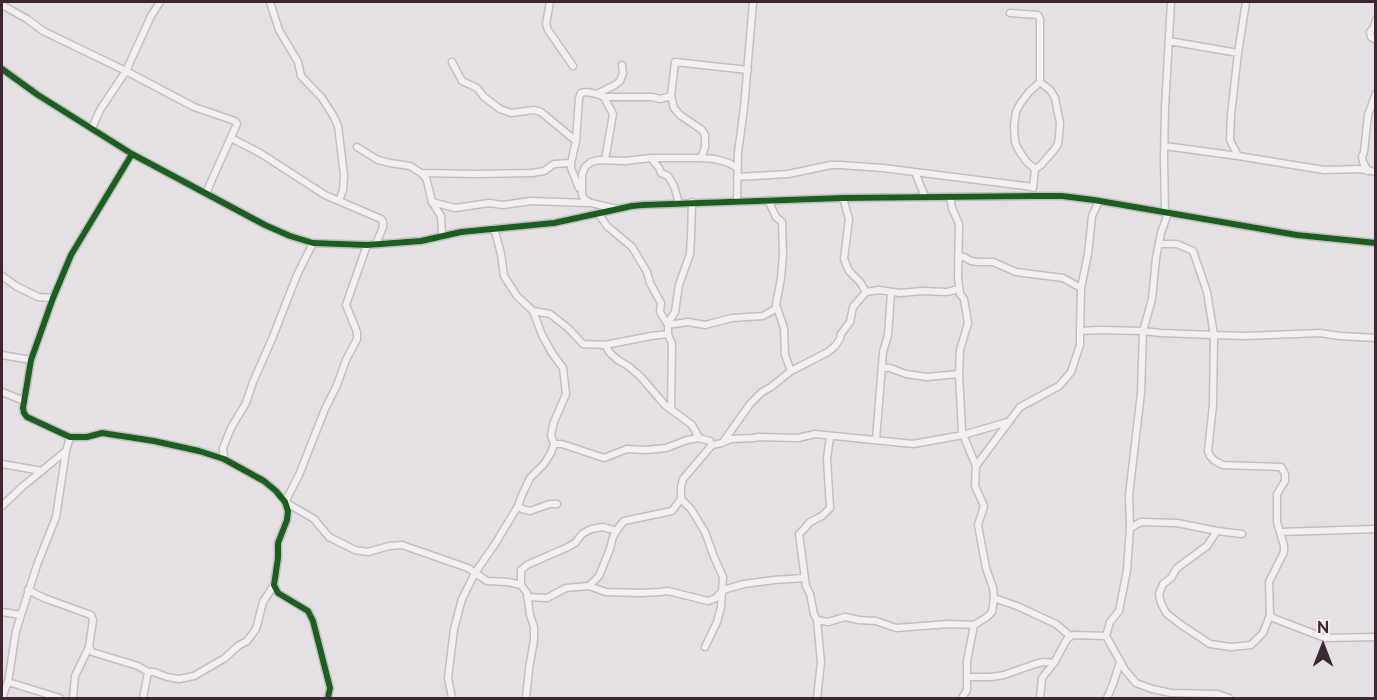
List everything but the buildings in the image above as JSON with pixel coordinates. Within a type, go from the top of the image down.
[{"type":"street","points":[[92,128],[100,110],[126,71],[159,2]]},
{"type":"street","points":[[270,2],[279,30],[298,62],[301,76],[322,98],[338,126],[344,175],[343,190],[339,201]]},
{"type":"street","points":[[550,2],[546,24],[548,30],[573,66]]},
{"type":"street","points":[[737,201],[737,168],[753,2]]},
{"type":"street","points":[[1171,2],[1165,146],[1167,213],[1156,258],[1152,299],[1143,331],[1141,393],[1128,495],[1130,528],[1127,570],[1119,611],[1110,622],[1106,636],[1125,670],[1136,682],[1152,689],[1171,693],[1217,693],[1229,699]]},
{"type":"street","points":[[1238,156],[1230,140],[1238,53],[1246,2]]},
{"type":"street","points":[[2,4],[43,31],[194,107],[235,121],[237,124],[206,193]]},
{"type":"street","points":[[1010,13],[1038,15],[1040,19],[1040,82],[1020,104],[1014,120],[1014,134],[1018,149],[1035,169]]},
{"type":"street","points":[[1376,20],[1370,32],[1371,37],[1376,40]]},
{"type":"street","points":[[1169,41],[1238,53]]},
{"type":"street","points":[[452,62],[462,81],[477,87],[484,97],[500,109],[511,113],[534,110],[541,112],[576,141]]},
{"type":"street","points":[[701,158],[705,147],[705,135],[702,130],[674,108],[671,96],[675,62],[748,70]]},
{"type":"street","points":[[597,94],[620,81],[623,73],[622,65]]},
{"type":"street","points":[[2,69],[38,95],[132,154],[274,229],[313,243],[367,245],[421,241],[442,235],[554,223],[632,206],[692,202],[1033,196],[1062,196],[1099,201],[1298,235],[1376,243]]},
{"type":"street","points":[[1033,196],[1035,169],[1058,144],[1060,130],[1055,98],[1051,91],[1040,82]]},
{"type":"street","points":[[591,203],[584,199],[571,168],[581,93],[625,98],[660,99],[671,96]]},
{"type":"street","points":[[1368,171],[1362,157],[1368,115],[1376,93]]},
{"type":"street","points":[[604,97],[614,114],[605,160]]},
{"type":"street","points":[[231,138],[260,153],[325,195],[381,219],[383,227],[376,244]]},
{"type":"street","points":[[1165,146],[1324,170],[1351,168],[1376,172]]},
{"type":"street","points":[[357,147],[378,160],[410,166],[421,172],[426,178],[432,202],[441,216],[442,235]]},
{"type":"street","points":[[132,154],[71,255],[53,298],[31,360],[23,408],[27,417],[70,437],[87,437],[102,433],[154,441],[224,459],[276,490],[285,501],[314,519],[329,537],[355,550],[368,552],[402,545],[468,568],[487,581],[521,585]]},
{"type":"street","points":[[582,194],[582,175],[585,167],[591,162],[651,158],[701,158],[715,159],[737,168]]},
{"type":"street","points":[[651,158],[661,173],[668,176],[680,203]]},
{"type":"street","points":[[421,172],[532,173],[544,171],[554,164],[571,163]]},
{"type":"street","points":[[737,177],[788,174],[840,165],[1033,187]]},
{"type":"street","points":[[915,172],[925,197]]},
{"type":"street","points":[[817,620],[828,622],[845,617],[876,621],[897,628],[949,624],[974,625],[992,612],[993,588],[986,568],[978,525],[984,506],[975,486],[976,466],[962,432],[960,350],[968,322],[964,299],[959,290],[958,224],[950,197]]},
{"type":"street","points":[[843,198],[849,219],[844,259],[849,271],[866,292]]},
{"type":"street","points":[[768,200],[776,217],[782,222],[783,255],[776,305],[784,328],[785,355],[791,371]]},
{"type":"street","points":[[432,202],[455,208],[489,203],[503,205],[531,201],[591,203],[620,209]]},
{"type":"street","points":[[976,466],[1020,407],[1059,386],[1071,372],[1080,345],[1081,288],[1092,216],[1099,201]]},
{"type":"street","points":[[671,410],[672,344],[668,334],[668,325],[675,312],[678,285],[690,254],[692,202]]},
{"type":"street","points":[[598,213],[607,226],[632,247],[647,272],[661,303],[660,312],[668,325]]},
{"type":"street","points":[[452,699],[448,678],[454,629],[462,599],[475,573],[518,506],[530,478],[551,453],[554,444],[551,435],[554,422],[566,394],[563,368],[542,335],[533,311],[517,296],[504,276],[494,228]]},
{"type":"street","points":[[224,459],[223,448],[231,428],[246,403],[297,275],[313,243]]},
{"type":"street","points":[[1159,244],[1178,244],[1193,251],[1207,292],[1214,335],[1213,405],[1208,451],[1215,462],[1223,465],[1281,467],[1285,474],[1285,481],[1277,494],[1277,522],[1284,552],[1269,582],[1270,615],[1263,633],[1251,645],[1231,647],[1210,644],[1179,624],[1166,613],[1161,603],[1159,594],[1163,584],[1171,578],[1177,568],[1207,546],[1217,531]]},
{"type":"street","points":[[89,647],[92,652],[138,666],[148,672],[179,679],[194,676],[225,658],[247,641],[258,622],[263,602],[274,585],[278,543],[287,520],[288,511],[285,501],[357,339],[357,332],[346,305],[367,245]]},
{"type":"street","points":[[958,256],[971,261],[993,262],[1016,272],[1062,278],[1081,288]]},
{"type":"street","points":[[2,276],[38,297],[53,298]]},
{"type":"street","points":[[722,443],[757,396],[791,371],[835,346],[850,322],[853,307],[866,292],[959,290]]},
{"type":"street","points":[[876,440],[883,352],[888,334],[891,293]]},
{"type":"street","points":[[668,325],[688,322],[705,325],[732,318],[763,316],[777,308]]},
{"type":"street","points":[[533,311],[550,314],[583,344],[605,345],[668,334]]},
{"type":"street","points":[[1080,331],[1143,331],[1245,336],[1320,333],[1376,338]]},
{"type":"street","points":[[605,345],[610,353],[640,376],[665,405],[692,425],[699,438]]},
{"type":"street","points":[[2,355],[31,360]]},
{"type":"street","points":[[882,367],[927,377],[959,374]]},
{"type":"street","points":[[2,392],[24,401]]},
{"type":"street","points":[[589,586],[599,576],[613,537],[624,521],[672,511],[681,499],[682,478],[712,445],[731,439],[758,436],[798,438],[815,434],[914,444],[963,435],[1008,422]]},
{"type":"street","points":[[817,699],[821,662],[817,620],[806,586],[799,534],[810,522],[822,516],[830,508],[827,458],[830,436]]},
{"type":"street","points":[[2,698],[9,682],[16,631],[28,590],[56,517],[70,437]]},
{"type":"street","points":[[554,444],[562,444],[604,458],[627,448],[646,450],[666,448],[699,438],[710,441],[712,445]]},
{"type":"street","points":[[2,506],[66,451]]},
{"type":"street","points":[[2,464],[42,471]]},
{"type":"street","points":[[681,499],[691,509],[705,532],[723,577],[721,607],[717,622],[705,646]]},
{"type":"street","points":[[518,506],[530,511],[556,504]]},
{"type":"street","points":[[1130,528],[1141,522],[1177,523],[1242,534]]},
{"type":"street","points":[[526,699],[534,627],[527,593],[521,585],[521,570],[575,543],[582,534],[591,529],[603,527],[616,531]]},
{"type":"street","points":[[1280,532],[1376,529]]},
{"type":"street","points":[[527,597],[547,598],[566,588],[589,586],[606,592],[668,591],[708,601],[716,598],[723,590],[744,584],[805,578]]},
{"type":"street","points":[[274,585],[278,593],[308,611],[313,621],[330,688],[328,699]]},
{"type":"street","points":[[28,590],[91,615],[93,621],[89,647],[75,676],[73,699]]},
{"type":"street","points":[[994,598],[1056,624],[1070,636]]},
{"type":"street","points":[[2,612],[21,615]]},
{"type":"street","points":[[1270,615],[1324,638],[1376,637]]},
{"type":"street","points":[[962,699],[967,690],[967,661],[974,625]]},
{"type":"street","points":[[1040,699],[1042,678],[1070,636],[1106,636]]},
{"type":"street","points":[[1107,699],[1120,662]]},
{"type":"street","points":[[967,677],[1004,675],[1035,664],[1054,663]]},
{"type":"street","points":[[143,699],[148,672]]},
{"type":"street","points":[[9,682],[60,699]]},
{"type":"cycle path","points":[[2,69],[38,95],[132,154],[265,225],[313,243],[367,245],[421,241],[461,232],[554,223],[643,205],[843,198],[1033,196],[1062,196],[1094,200],[1297,235],[1376,243]]},
{"type":"cycle path","points":[[132,154],[71,255],[53,298],[31,360],[24,413],[27,417],[70,437],[87,437],[102,433],[199,451],[224,459],[264,481],[276,491],[285,502],[288,511],[278,543],[274,585],[278,593],[308,611],[313,621],[330,688],[328,698]]}]
